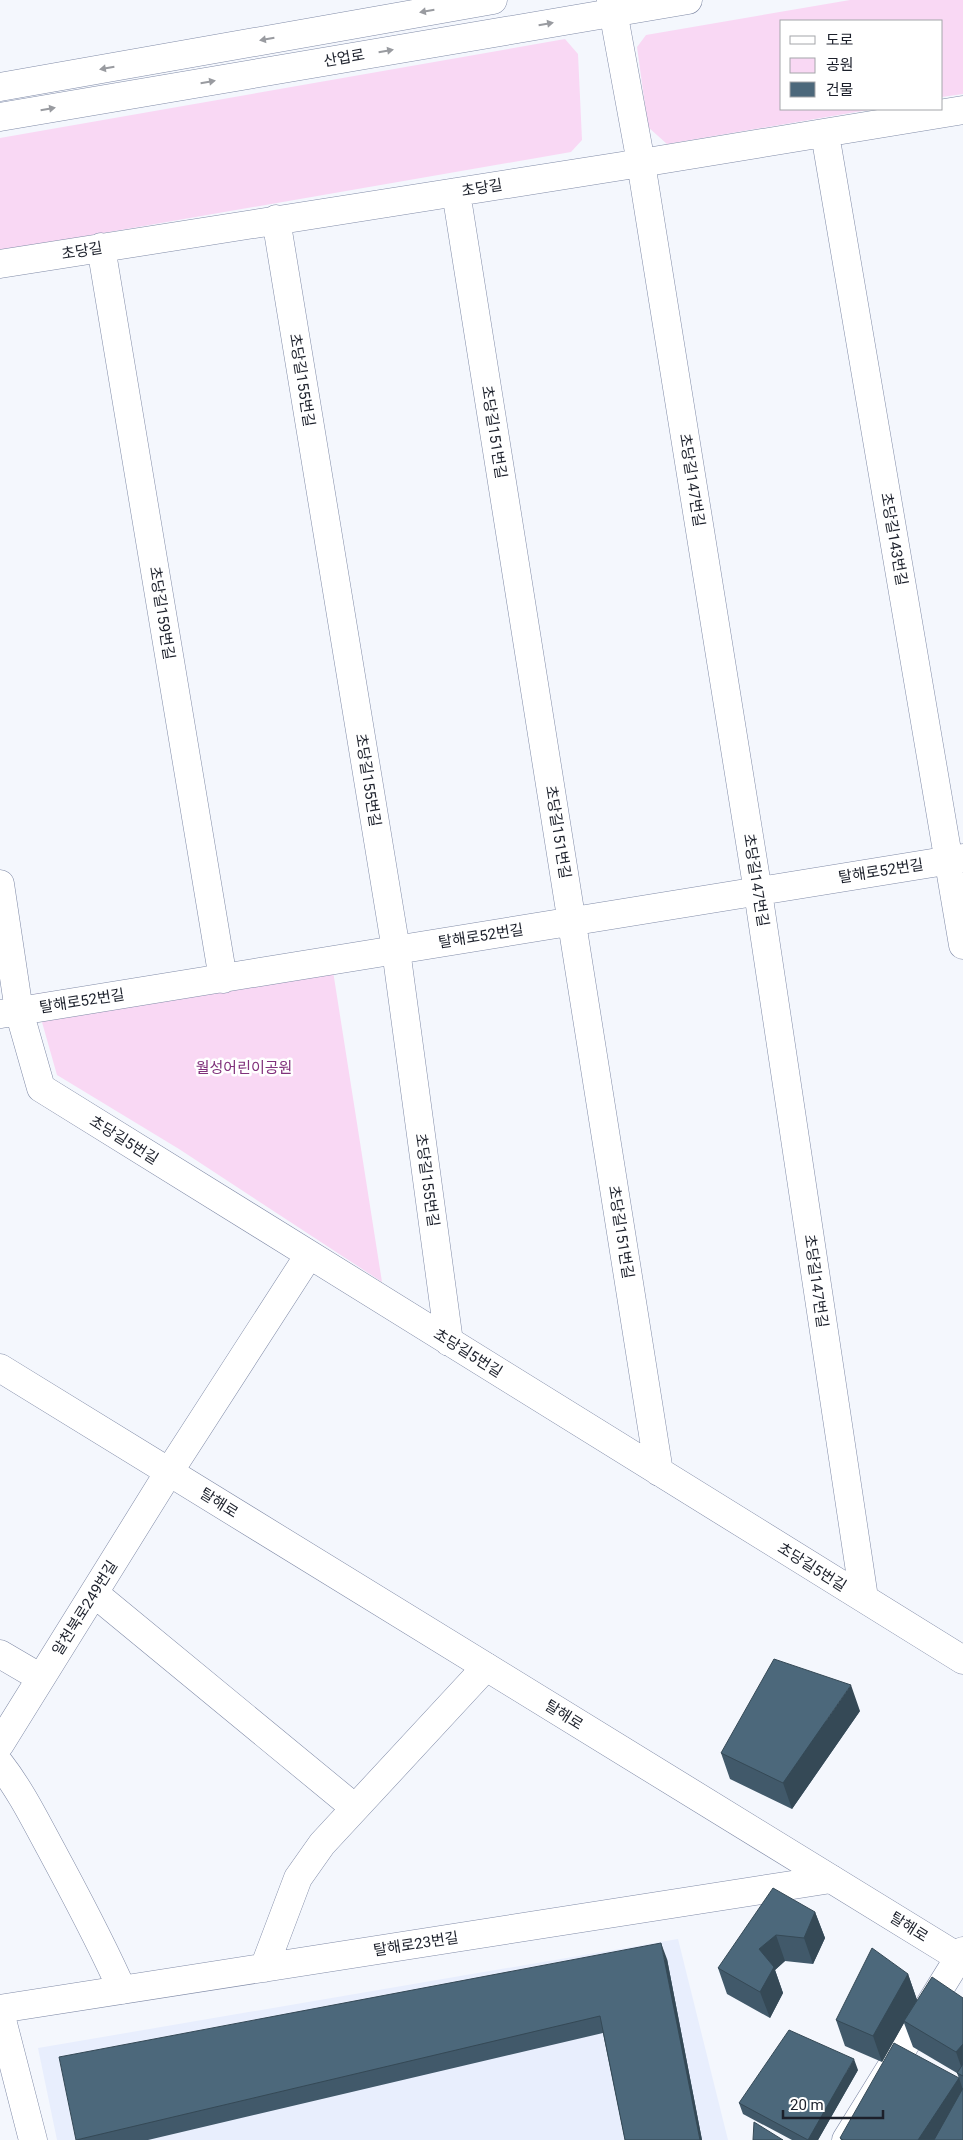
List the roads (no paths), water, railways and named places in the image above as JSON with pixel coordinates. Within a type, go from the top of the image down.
[{"type":"street","name":"산업로","points":[[0,117],[612,6],[688,0]]},
{"type":"street","points":[[0,87],[483,1]]},
{"type":"street","name":"초당길147번길","points":[[612,6],[641,163],[758,892],[864,1598]]},
{"type":"street","name":"초당길","points":[[0,264],[825,134],[963,110]]},
{"type":"street","name":"초당길143번길","points":[[825,134],[956,859],[963,945]]},
{"type":"street","name":"초당길151번길","points":[[456,192],[659,1472]]},
{"type":"street","name":"초당길155번길","points":[[276,219],[396,950],[450,1342]]},
{"type":"street","name":"초당길159번길","points":[[101,248],[223,979]]},
{"type":"street","name":"탈해로52번길","points":[[9,1013],[956,859]]},
{"type":"street","name":"초당길5번길","points":[[0,884],[9,1013],[41,1088],[963,1660]]},
{"type":"street","points":[[169,1472],[309,1254]]},
{"type":"street","name":"탈해로","points":[[0,1368],[831,1879],[962,1957],[846,2140]]},
{"type":"street","name":"알천북로249번길","points":[[0,1744],[169,1472]]},
{"type":"street","points":[[94,1593],[355,1808]]},
{"type":"street","points":[[0,1654],[41,1678]]},
{"type":"street","points":[[264,1968],[298,1878],[322,1844],[486,1667]]},
{"type":"street","points":[[0,1764],[17,1785],[76,1893],[98,1935],[122,1990]]},
{"type":"street","name":"탈해로23번길","points":[[0,2011],[122,1990],[831,1879]]},
{"type":"street","points":[[0,2011],[33,2140]]},
{"type":"park label","name":"월성어린이공원","points":[[244,1068]]}]
